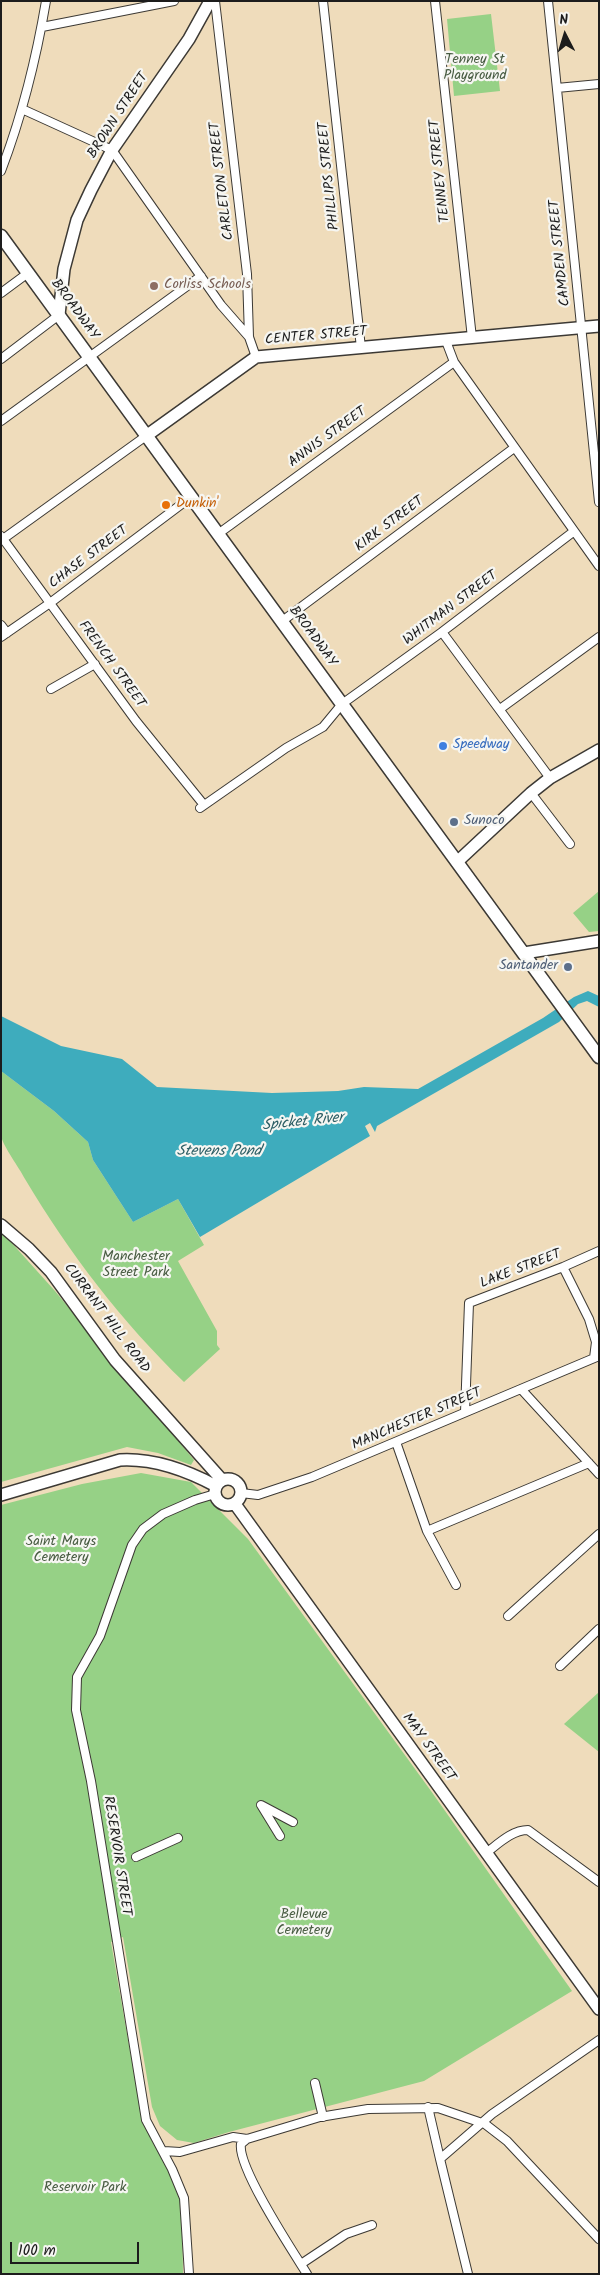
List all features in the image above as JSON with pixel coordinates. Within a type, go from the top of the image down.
[{"type":"main road","name":"BROWN STREET","points":[[59,315],[64,269],[77,220],[112,150],[190,39],[210,1]]},
{"type":"main road","name":"BROADWAY","points":[[1,236],[599,1057]]},
{"type":"main road","name":"CENTER STREET","points":[[146,436],[256,357],[599,326]]},
{"type":"main road","points":[[457,862],[531,793],[550,778],[599,750]]},
{"type":"main road","points":[[524,953],[599,941]]},
{"type":"main road","name":"CURRANT HILL ROAD","points":[[1,1225],[29,1249],[51,1272],[115,1360],[218,1487]]},
{"type":"main road","points":[[1,1495],[120,1460],[139,1459],[159,1463],[194,1475],[218,1487]]},
{"type":"main road","points":[[231,1479],[236,1481],[242,1493],[234,1504],[222,1504],[218,1487],[231,1479]]},
{"type":"main road","name":"MAY STREET","points":[[234,1504],[599,2009]]},
{"type":"street","points":[[1,171],[22,109],[37,55],[46,1]]},
{"type":"street","points":[[42,27],[174,1]]},
{"type":"street","name":"CARLETON STREET","points":[[215,1],[247,274],[249,337],[256,357]]},
{"type":"street","name":"PHILLIPS STREET","points":[[324,1],[361,348]]},
{"type":"street","name":"TENNEY STREET","points":[[436,1],[472,338]]},
{"type":"street","name":"CAMDEN STREET","points":[[548,1],[599,502]]},
{"type":"street","points":[[557,88],[599,84]]},
{"type":"street","points":[[22,109],[112,150],[221,305],[249,337]]},
{"type":"street","points":[[1,293],[28,273]]},
{"type":"street","points":[[1,421],[201,276]]},
{"type":"street","points":[[1,359],[59,315]]},
{"type":"street","points":[[446,340],[454,362],[599,566]]},
{"type":"street","name":"ANNIS STREET","points":[[218,534],[454,362]]},
{"type":"street","name":"CENTER STREET","points":[[2,537],[146,436]]},
{"type":"street","name":"KIRK STREET","points":[[281,622],[514,448]]},
{"type":"street","name":"CHASE STREET","points":[[4,635],[50,604],[191,497]]},
{"type":"street","name":"WHITMAN STREET","points":[[202,806],[286,748],[323,727],[342,704],[442,632],[573,532]]},
{"type":"street","name":"FRENCH STREET","points":[[2,537],[136,721],[202,806]]},
{"type":"street","points":[[1,625],[4,635]]},
{"type":"street","points":[[442,632],[550,778]]},
{"type":"street","points":[[500,709],[599,637]]},
{"type":"street","points":[[51,689],[94,664]]},
{"type":"street","points":[[531,793],[570,844]]},
{"type":"street","name":"LAKE STREET","points":[[465,1412],[469,1303],[599,1251]]},
{"type":"street","points":[[563,1267],[589,1319],[596,1342],[598,1358]]},
{"type":"street","name":"MANCHESTER STREET","points":[[242,1493],[258,1495],[312,1477],[598,1358]]},
{"type":"street","points":[[521,1389],[599,1474]]},
{"type":"street","points":[[396,1442],[427,1531],[456,1585]]},
{"type":"street","points":[[427,1531],[589,1463]]},
{"type":"street","name":"RESERVOIR STREET","points":[[189,2274],[184,2198],[164,2151],[146,2120],[92,1781],[76,1710],[77,1676],[100,1636],[132,1544],[143,1529],[163,1514],[195,1500],[218,1487]]},
{"type":"street","points":[[508,1616],[599,1534]]},
{"type":"street","points":[[560,1666],[599,1629]]},
{"type":"street","points":[[280,1836],[261,1805],[293,1822]]},
{"type":"street","points":[[486,1853],[507,1837],[522,1830],[528,1830],[599,1882]]},
{"type":"street","points":[[136,1856],[178,1838]]},
{"type":"street","points":[[440,2159],[482,2122],[599,2040]]},
{"type":"street","points":[[314,2083],[323,2117]]},
{"type":"street","points":[[428,2107],[468,2274]]},
{"type":"street","points":[[307,2274],[266,2206],[244,2161],[240,2151],[241,2144],[247,2139],[323,2117],[368,2108],[428,2107],[446,2110],[482,2122],[507,2141],[599,2239]]},
{"type":"street","points":[[164,2151],[180,2152],[233,2136],[247,2139]]},
{"type":"street","points":[[301,2264],[346,2234],[372,2225]]},
{"type":"green space","name":"Tenney St Playground","points":[[491,14],[500,91],[454,96],[447,19]]},
{"type":"green space","points":[[599,891],[599,931],[589,932],[573,913]]},
{"type":"green space","name":"Manchester Street Park","points":[[1,1071],[54,1111],[88,1142],[93,1160],[133,1222],[178,1199],[204,1245],[178,1261],[217,1331],[217,1345],[220,1349],[184,1382],[118,1311],[78,1260],[8,1152],[1,1136]]},
{"type":"green space","points":[[1,1231],[55,1291],[194,1460],[191,1465],[158,1453],[127,1447],[1,1482]]},
{"type":"green space","name":"Bellevue Cemetery","points":[[141,1473],[191,1482],[248,1539],[431,1791],[572,1991],[424,2081],[229,2132],[194,2143],[177,2140],[160,2126],[152,2107],[123,1937],[111,1942],[141,2114],[173,2174],[182,2208],[183,2274],[1,2274],[1,1505],[82,1484]]},
{"type":"green space","points":[[599,1692],[599,1752],[564,1724]]},
{"type":"water","name":"Stevens Pond","points":[[588,991],[599,996],[599,1007],[587,1001],[578,1004],[559,1022],[377,1126],[375,1132],[370,1123],[365,1126],[370,1136],[200,1237],[178,1199],[133,1222],[93,1160],[88,1142],[54,1111],[1,1071],[1,1016],[61,1046],[122,1059],[157,1087],[272,1093],[338,1091],[364,1087],[418,1089],[543,1018],[574,997]]},
{"type":"place","name":"Corliss Schools","points":[[154,286]]},
{"type":"place","name":"Dunkin'","points":[[166,505]]},
{"type":"place","name":"Speedway","points":[[443,746]]},
{"type":"place","name":"Sunoco","points":[[454,822]]},
{"type":"place","name":"Santander","points":[[568,967]]},
{"type":"water label","name":"Spicket River","points":[[303,1123]]},
{"type":"park label","name":"Saint Marys Cemetery","points":[[61,1552]]},
{"type":"park label","name":"Reservoir Park","points":[[85,2189]]}]
